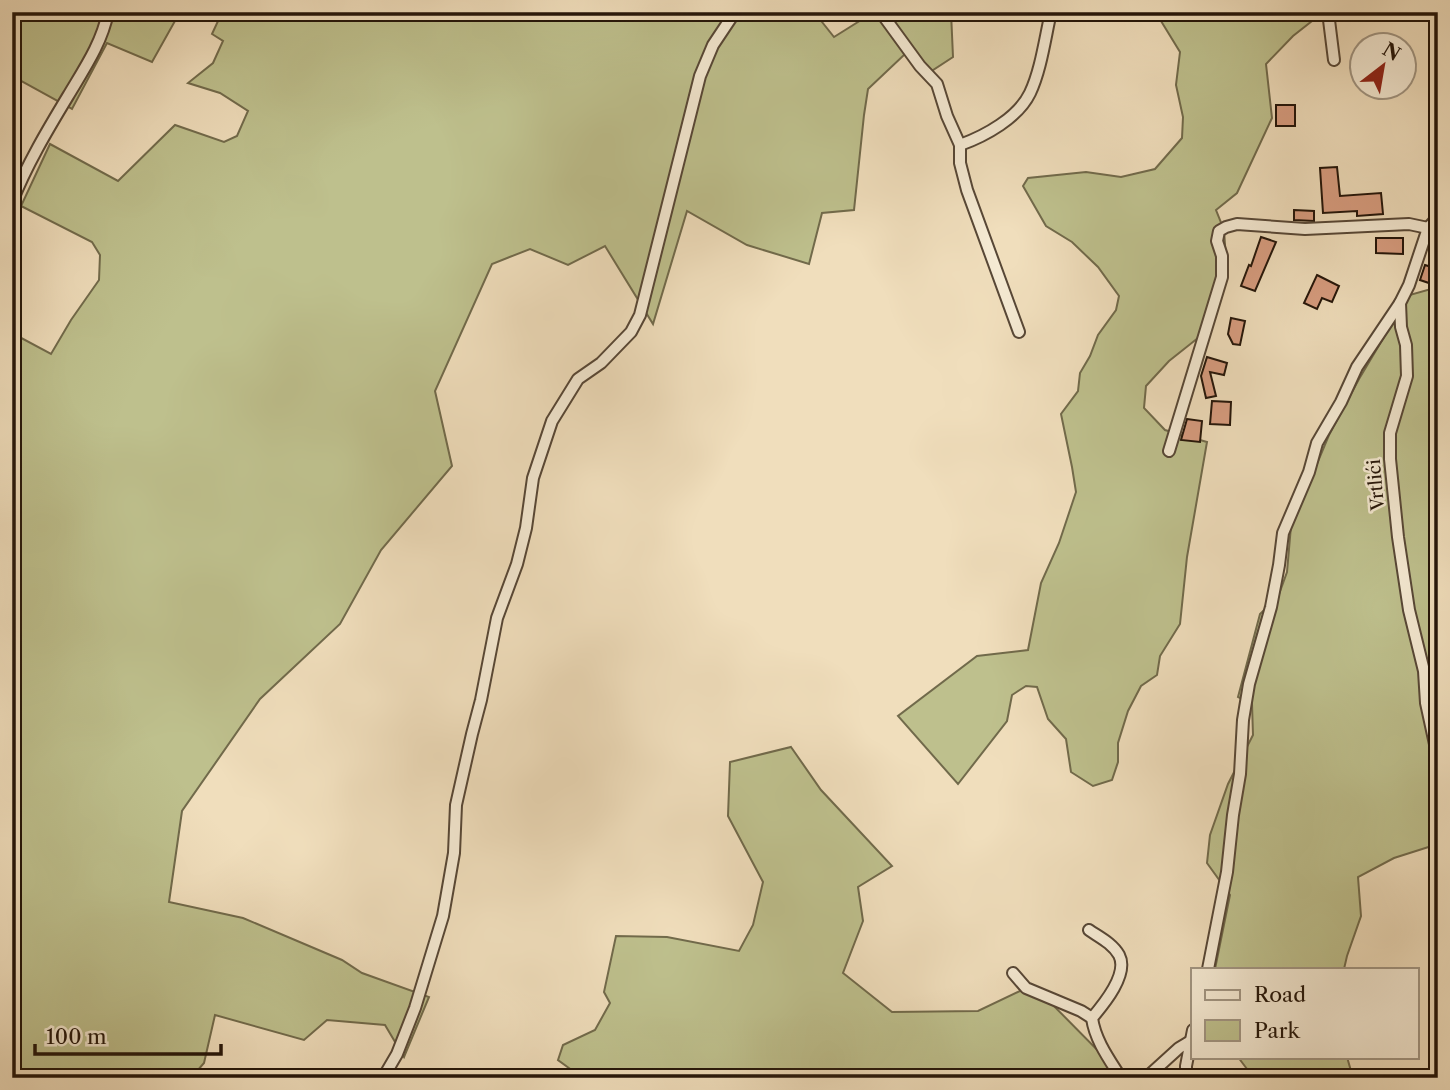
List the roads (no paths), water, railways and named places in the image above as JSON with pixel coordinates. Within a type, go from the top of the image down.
[{"type":"street","points":[[12,202],[61,108],[88,63],[105,27],[108,12]]},
{"type":"street","points":[[383,1078],[397,1054],[415,1008],[443,916],[454,853],[456,805],[481,700],[496,618],[517,564],[526,528],[533,478],[552,421],[578,379],[601,363],[631,332],[640,315],[700,76],[713,45],[736,12]]},
{"type":"street","points":[[882,12],[920,66],[937,84],[960,145],[960,163],[967,190],[1019,332]]},
{"type":"street","points":[[960,145],[991,131],[1012,116],[1029,95],[1051,12]]},
{"type":"street","points":[[1328,12],[1334,60]]},
{"type":"street","name":"Vrtlići","points":[[1438,217],[1428,228],[1409,285],[1400,303],[1407,376],[1390,433],[1398,537],[1409,610],[1422,661],[1426,703],[1438,758]]},
{"type":"street","points":[[1169,451],[1222,277],[1222,256],[1217,241],[1222,228],[1237,224],[1305,229],[1409,224],[1428,228]]},
{"type":"street","points":[[1208,968],[1227,872],[1249,684],[1271,607],[1283,533],[1309,472],[1317,443],[1341,402],[1357,366],[1400,303]]},
{"type":"street","points":[[1088,930],[1113,947],[1120,957],[1122,967],[1115,986],[1092,1018],[1093,1028],[1101,1046],[1121,1078]]},
{"type":"street","points":[[1013,972],[1026,988],[1092,1018]]},
{"type":"street","points":[[1186,1078],[1191,1036]]},
{"type":"street","points":[[1146,1078],[1189,1042]]}]
